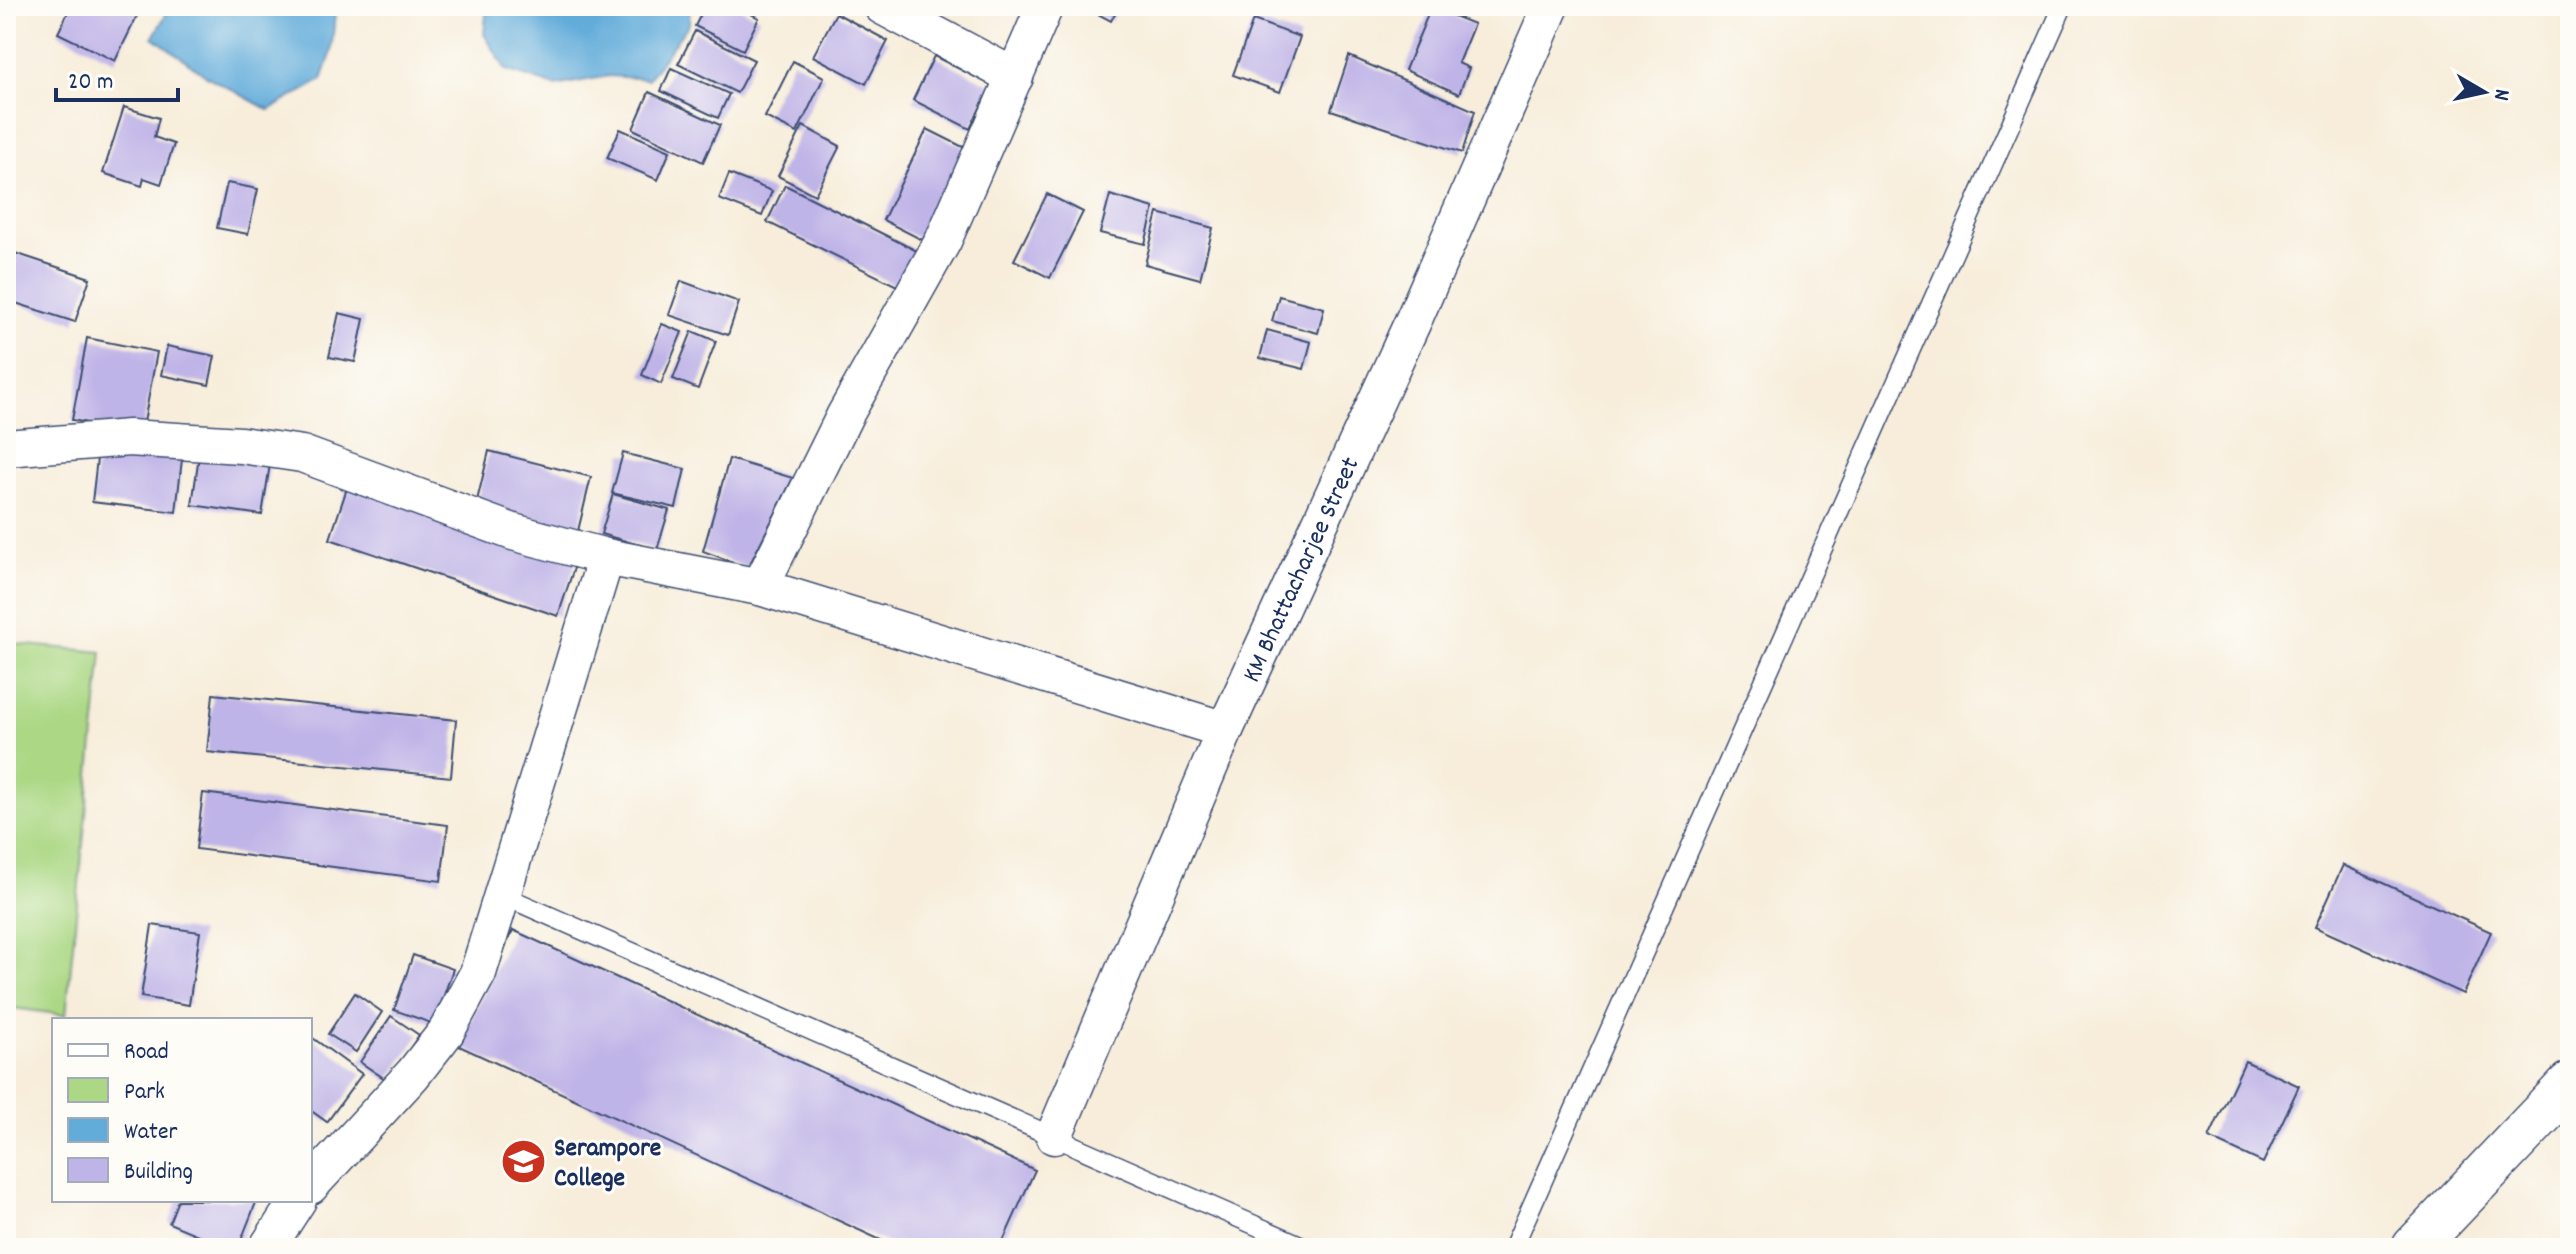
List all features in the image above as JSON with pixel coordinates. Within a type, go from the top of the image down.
[{"type":"street","points":[[882,6],[1015,77]]},
{"type":"street","points":[[760,587],[845,415],[943,241],[1045,6]]},
{"type":"street","name":"KM Bhattacharjee Street","points":[[1054,1136],[1225,730],[1414,319],[1551,6]]},
{"type":"street","points":[[6,448],[129,438],[241,445],[302,454],[489,524],[606,557],[760,587],[1225,730]]},
{"type":"street","points":[[312,1184],[413,1074],[446,1032],[478,973],[606,557]]},
{"type":"street","points":[[2414,1248],[2570,1084]]},
{"type":"street","points":[[267,1248],[297,1202]]},
{"type":"lane","points":[[1513,1248],[2063,6]]},
{"type":"lane","points":[[502,895],[1307,1248]]},
{"type":"green space","points":[[6,643],[102,652],[66,1015],[6,1007]]},
{"type":"water","points":[[171,6],[336,6],[331,54],[322,80],[269,110],[208,77],[153,37]]},
{"type":"water","points":[[487,6],[690,6],[689,24],[648,79],[609,76],[555,86],[506,70],[484,34]]},
{"type":"building","points":[[71,6],[142,6],[115,61],[58,33]]},
{"type":"building","points":[[705,6],[736,6],[759,18],[743,50],[695,26]]},
{"type":"building","points":[[1083,6],[1119,6],[1111,21]]},
{"type":"building","points":[[1431,7],[1474,24],[1458,63],[1469,68],[1459,94],[1405,70]]},
{"type":"building","points":[[836,13],[888,41],[866,84],[813,56]]},
{"type":"building","points":[[1253,20],[1300,37],[1280,92],[1233,75]]},
{"type":"building","points":[[695,31],[754,60],[737,93],[678,64]]},
{"type":"building","points":[[934,56],[991,85],[970,129],[913,100]]},
{"type":"building","points":[[1349,56],[1475,111],[1462,153],[1331,110]]},
{"type":"building","points":[[793,61],[824,77],[797,133],[765,117]]},
{"type":"building","points":[[671,68],[729,94],[718,118],[661,91]]},
{"type":"building","points":[[649,92],[720,125],[703,162],[633,129]]},
{"type":"building","points":[[124,107],[159,118],[154,137],[174,144],[161,184],[144,178],[142,186],[103,173]]},
{"type":"building","points":[[803,126],[840,146],[815,195],[778,176]]},
{"type":"building","points":[[620,129],[670,151],[658,180],[607,158]]},
{"type":"building","points":[[927,129],[975,153],[930,244],[883,220]]},
{"type":"building","points":[[729,174],[772,191],[762,216],[719,199]]},
{"type":"building","points":[[227,183],[258,189],[248,234],[217,228]]},
{"type":"building","points":[[785,185],[917,251],[899,287],[767,222]]},
{"type":"building","points":[[1047,194],[1083,212],[1050,278],[1014,260]]},
{"type":"building","points":[[1110,195],[1154,208],[1145,244],[1100,233]]},
{"type":"building","points":[[1158,213],[1213,228],[1200,279],[1145,264]]},
{"type":"building","points":[[6,250],[90,278],[75,322],[6,300]]},
{"type":"building","points":[[681,281],[739,302],[728,335],[669,315]]},
{"type":"building","points":[[1279,296],[1324,308],[1318,333],[1272,321]]},
{"type":"building","points":[[339,313],[364,319],[355,362],[329,357]]},
{"type":"building","points":[[662,324],[682,332],[661,384],[642,375]]},
{"type":"building","points":[[1267,330],[1311,342],[1304,369],[1260,358]]},
{"type":"building","points":[[692,331],[716,341],[698,389],[673,379]]},
{"type":"building","points":[[87,338],[157,352],[142,433],[72,420]]},
{"type":"building","points":[[167,346],[215,356],[209,385],[161,375]]},
{"type":"building","points":[[99,441],[183,450],[176,512],[92,502]]},
{"type":"building","points":[[200,448],[271,458],[262,515],[192,505]]},
{"type":"building","points":[[489,451],[591,477],[577,535],[475,509]]},
{"type":"building","points":[[623,453],[685,469],[676,508],[612,493]]},
{"type":"building","points":[[729,459],[793,478],[748,568],[703,551]]},
{"type":"building","points":[[348,485],[576,562],[558,616],[330,539]]},
{"type":"building","points":[[613,494],[669,510],[657,550],[601,534]]},
{"type":"building","points":[[213,694],[456,720],[451,777],[207,752]]},
{"type":"building","points":[[203,793],[448,825],[441,881],[196,849]]},
{"type":"building","points":[[2343,865],[2491,932],[2463,994],[2315,927]]},
{"type":"building","points":[[152,925],[200,932],[189,1005],[141,997]]},
{"type":"building","points":[[513,930],[1035,1170],[1000,1248],[898,1248],[459,1046]]},
{"type":"building","points":[[413,955],[453,969],[434,1024],[394,1010]]},
{"type":"building","points":[[355,993],[382,1012],[356,1052],[328,1034]]},
{"type":"building","points":[[391,1016],[419,1035],[388,1081],[360,1062]]},
{"type":"building","points":[[312,1037],[362,1074],[327,1122],[312,1111]]},
{"type":"building","points":[[2245,1061],[2299,1086],[2263,1163],[2209,1138]]},
{"type":"building","points":[[177,1202],[256,1202],[238,1248],[229,1248],[169,1223]]},
{"type":"place","name":"Serampore College","points":[[523,1161]]}]
